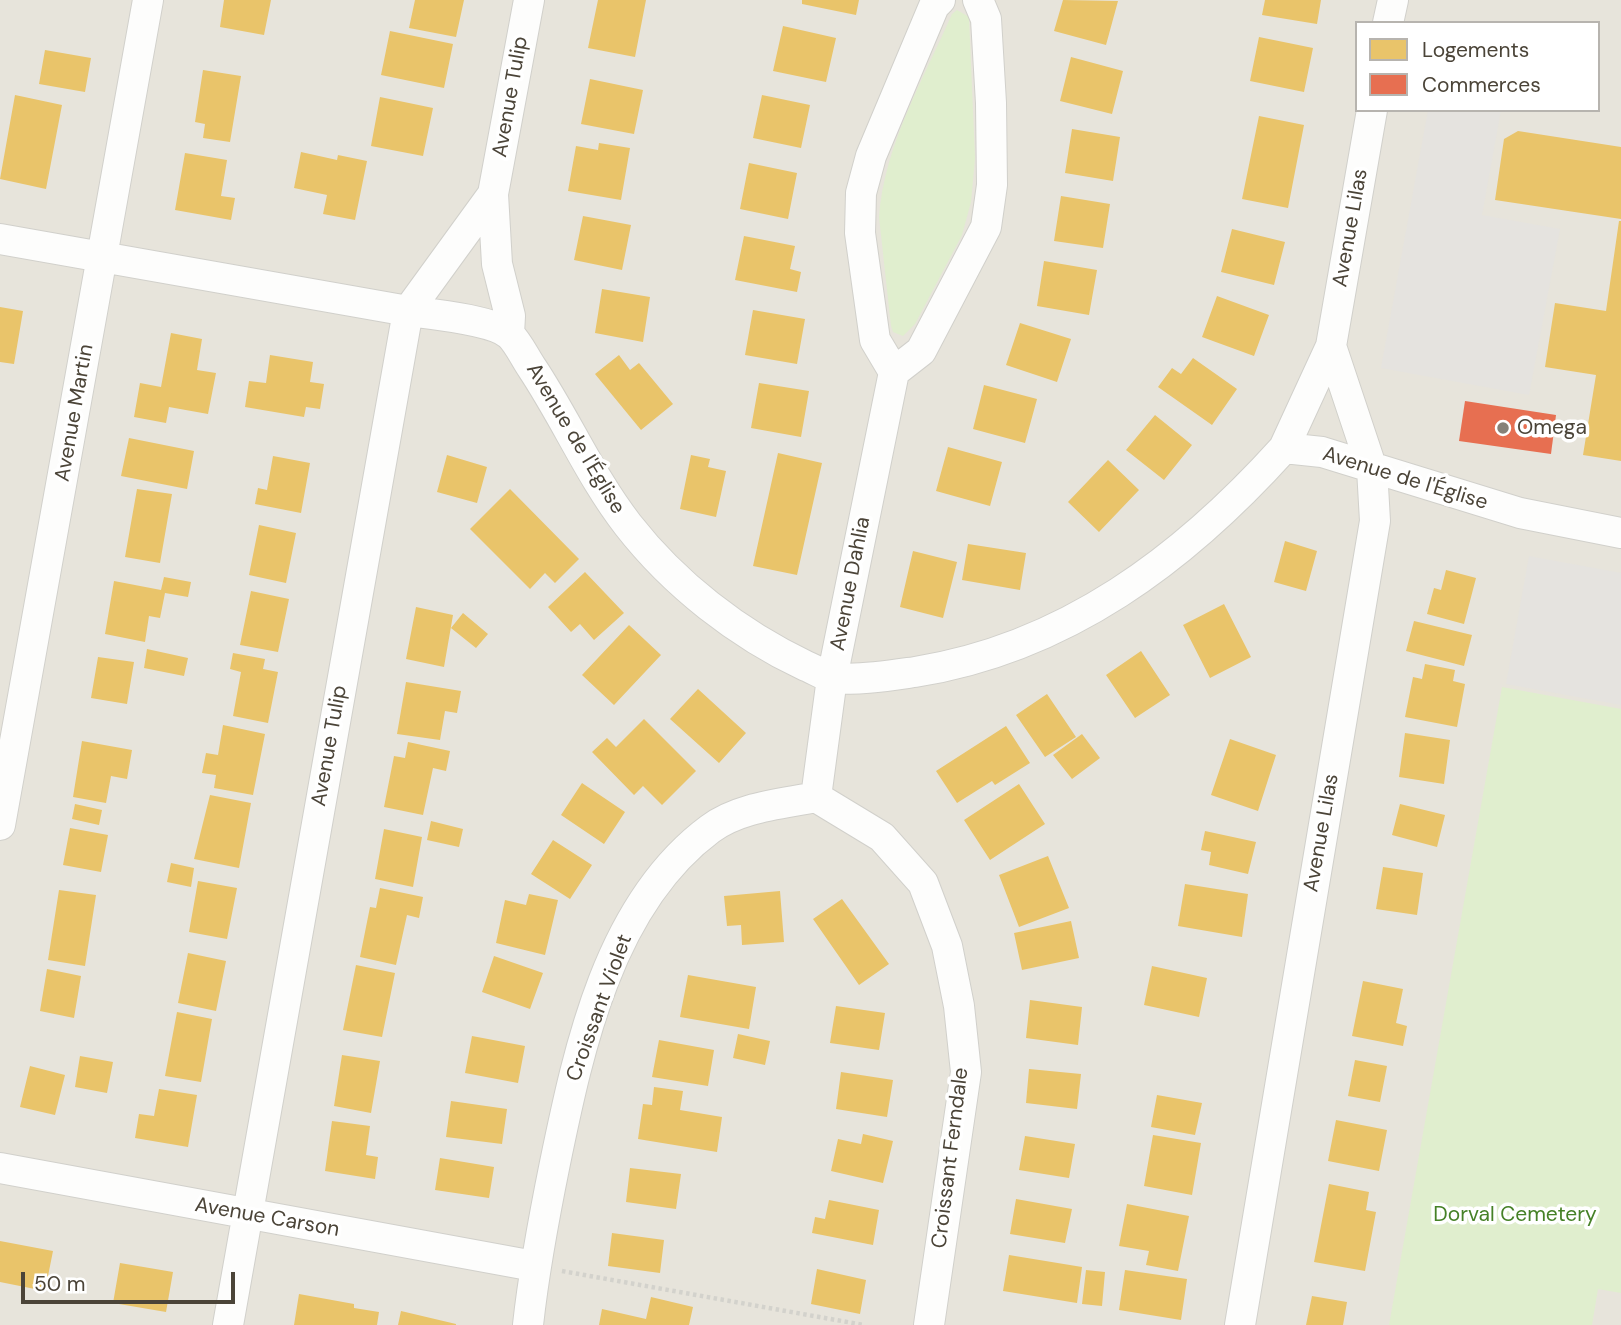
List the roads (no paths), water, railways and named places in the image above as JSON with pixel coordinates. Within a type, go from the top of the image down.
[{"type":"street","name":"Avenue Martin","points":[[0,825],[148,0]]},
{"type":"street","name":"Avenue Tulip","points":[[509,334],[510,316],[497,264],[493,194],[529,0]]},
{"type":"street","points":[[940,0],[934,6],[871,156],[861,193],[860,233],[875,340],[894,372],[921,351],[986,227],[992,185],[991,103],[986,19],[978,0]]},
{"type":"street","points":[[1388,21],[1393,0]]},
{"type":"street","name":"Avenue Lilas","points":[[1284,448],[1331,346],[1372,112]]},
{"type":"street","name":"Avenue Tulip","points":[[228,1325],[408,311],[493,194]]},
{"type":"street","points":[[0,239],[454,317],[509,334]]},
{"type":"street","name":"Avenue de l'Église","points":[[509,334],[544,386],[590,469],[628,526],[673,574],[723,617],[785,656],[832,678],[896,675],[951,666],[1008,649],[1090,613],[1156,569],[1205,527],[1284,448],[1322,452],[1520,513],[1621,533]]},
{"type":"street","name":"Avenue Lilas","points":[[1240,1325],[1375,521],[1372,469],[1331,346]]},
{"type":"street","name":"Avenue Dahlia","points":[[816,797],[832,678],[894,372]]},
{"type":"street","name":"Croissant Violet","points":[[528,1325],[534,1266],[572,1080],[601,993],[628,926],[666,871],[712,828],[757,808],[816,797]]},
{"type":"street","name":"Croissant Ferndale","points":[[816,797],[882,836],[923,883],[947,946],[959,1006],[965,1072],[929,1325]]},
{"type":"street","name":"Avenue Carson","points":[[0,1168],[534,1266]]},
{"type":"place","name":"Omega","points":[[1503,428]]},
{"type":"park label","name":"Dorval Cemetery","points":[[1515,1215]]}]
